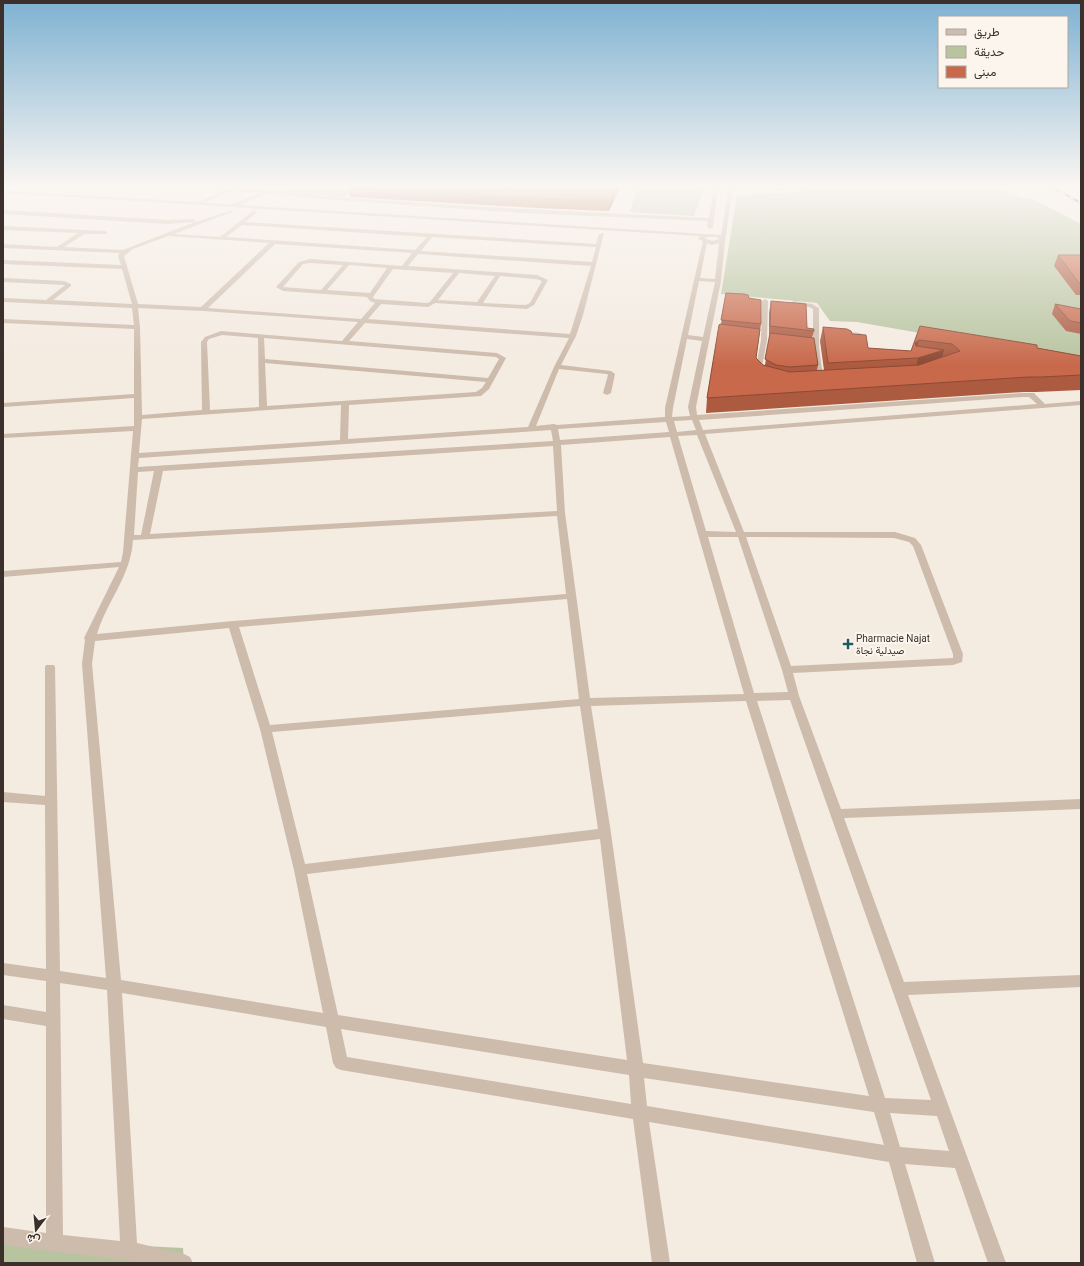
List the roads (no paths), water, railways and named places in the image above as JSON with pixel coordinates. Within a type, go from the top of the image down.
[{"type":"street","points":[[4,246],[124,252]]},
{"type":"street","points":[[58,249],[62,246]]},
{"type":"street","points":[[129,1251],[114,985],[89,700],[87,651],[89,638],[126,564],[128,552],[138,417],[137,327],[134,305],[121,256],[124,252],[136,246]]},
{"type":"street","points":[[203,309],[270,246]]},
{"type":"street","points":[[332,246],[593,264]]},
{"type":"street","points":[[403,268],[422,246]]},
{"type":"street","points":[[531,428],[557,367],[573,336],[598,246]]},
{"type":"street","points":[[704,246],[669,408],[669,420],[750,697],[880,1105],[926,1263]]},
{"type":"street","points":[[721,246],[718,297],[692,407],[741,534],[787,670],[794,696],[997,1263]]},
{"type":"street","points":[[371,295],[283,289],[279,287],[303,263],[310,261],[537,277],[543,279],[545,282],[532,304],[527,307],[433,301]]},
{"type":"street","points":[[3,262],[124,268]]},
{"type":"street","points":[[322,292],[347,264]]},
{"type":"street","points":[[391,267],[371,295],[370,297],[372,300],[424,306],[431,304],[457,272]]},
{"type":"street","points":[[479,304],[498,275]]},
{"type":"street","points":[[696,279],[718,281]]},
{"type":"street","points":[[3,280],[64,283],[69,285],[47,302]]},
{"type":"street","points":[[3,300],[203,309],[573,336]]},
{"type":"street","points":[[765,301],[764,340],[758,372],[768,378]]},
{"type":"street","points":[[344,343],[379,302]]},
{"type":"street","points":[[786,303],[806,304],[814,307],[825,332]]},
{"type":"street","points":[[3,321],[137,327]]},
{"type":"street","points":[[825,332],[860,335]]},
{"type":"street","points":[[825,332],[816,346],[818,382],[830,381]]},
{"type":"street","points":[[138,417],[263,407],[473,394],[484,390],[503,359],[500,356],[221,333],[211,336],[205,340],[206,411]]},
{"type":"street","points":[[261,336],[263,407]]},
{"type":"street","points":[[684,337],[709,336]]},
{"type":"street","points":[[809,346],[816,346]]},
{"type":"street","points":[[262,360],[490,380]]},
{"type":"street","points":[[557,367],[609,372],[612,374],[607,393]]},
{"type":"street","points":[[136,456],[554,426],[669,420],[1023,395],[1031,395],[1044,406]]},
{"type":"street","points":[[3,405],[138,396]]},
{"type":"street","points":[[344,441],[345,402]]},
{"type":"street","points":[[134,470],[557,443],[1081,403]]},
{"type":"street","points":[[554,426],[557,443],[561,513],[585,702],[605,833],[636,1069],[640,1114],[661,1263]]},
{"type":"street","points":[[3,436],[137,428]]},
{"type":"street","points":[[145,537],[158,469]]},
{"type":"street","points":[[129,538],[561,513]]},
{"type":"street","points":[[703,534],[895,535],[912,540],[920,551],[959,657],[958,660],[953,662],[787,670]]},
{"type":"street","points":[[3,574],[126,564]]},
{"type":"street","points":[[89,638],[233,624],[572,596]]},
{"type":"street","points":[[233,624],[266,729],[300,870],[341,1064],[894,1155],[960,1160]]},
{"type":"street","points":[[50,667],[55,1242]]},
{"type":"street","points":[[266,729],[585,702],[794,696]]},
{"type":"street","points":[[3,797],[52,800]]},
{"type":"street","points":[[836,814],[1081,804]]},
{"type":"street","points":[[300,870],[605,833]]},
{"type":"street","points":[[3,969],[114,985],[636,1069],[880,1105],[943,1109]]},
{"type":"street","points":[[899,989],[1081,981]]},
{"type":"street","points":[[3,1012],[53,1020]]},
{"type":"street","points":[[3,1236],[129,1251],[184,1263]]},
{"type":"place","name":"Pharmacie Najat صيدلية نجاة","points":[[848,644]]}]
